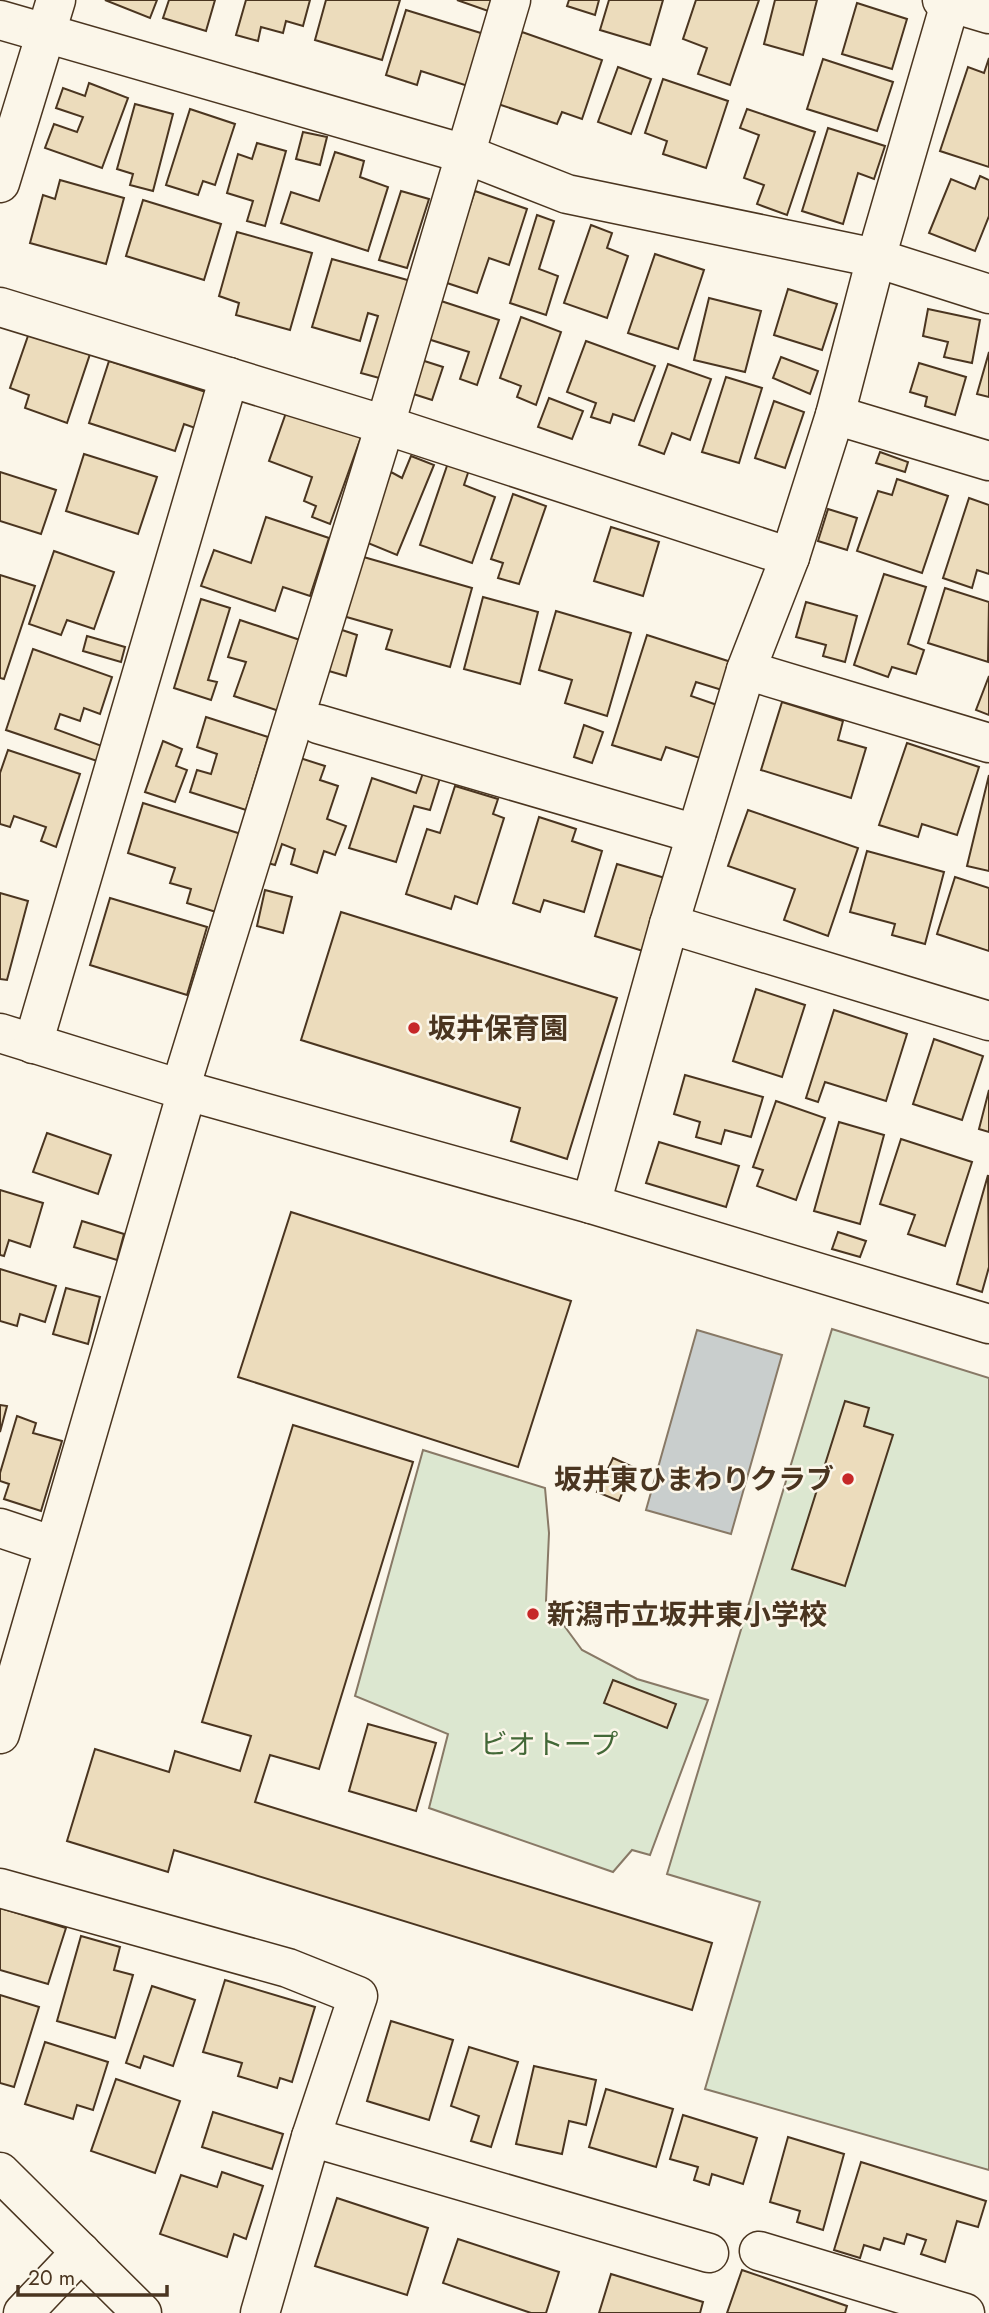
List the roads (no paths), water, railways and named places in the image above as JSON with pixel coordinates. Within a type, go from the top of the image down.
[{"type":"street","points":[[0,1734],[183,1090],[511,0]]},
{"type":"street","points":[[591,1204],[669,924],[746,670],[790,557],[835,415],[947,1],[989,14]]},
{"type":"street","points":[[0,183],[51,17]]},
{"type":"street","points":[[0,20],[51,17],[464,154],[567,194],[876,258],[989,294]]},
{"type":"street","points":[[0,307],[385,425],[790,557]]},
{"type":"street","points":[[229,377],[17,1039],[183,1090],[591,1204],[989,1324]]},
{"type":"street","points":[[835,415],[989,461]]},
{"type":"street","points":[[746,670],[989,743]]},
{"type":"street","points":[[318,724],[696,834]]},
{"type":"street","points":[[669,924],[989,1021]]},
{"type":"street","points":[[0,1528],[54,1546]]},
{"type":"street","points":[[0,1888],[288,1968],[358,1996],[311,2137],[260,2313]]},
{"type":"street","points":[[311,2137],[709,2253]]},
{"type":"street","points":[[0,2172],[142,2313]]},
{"type":"street","points":[[759,2251],[965,2313]]},
{"type":"street","points":[[23,2313],[80,2252]]},
{"type":"place","name":"坂井保育園","points":[[414,1028]]},
{"type":"place","name":"坂井東ひまわりクラブ","points":[[848,1479]]},
{"type":"place","name":"新潟市立坂井東小学校","points":[[533,1614]]},
{"type":"park label","name":"ビオトープ","points":[[549,1744]]}]
